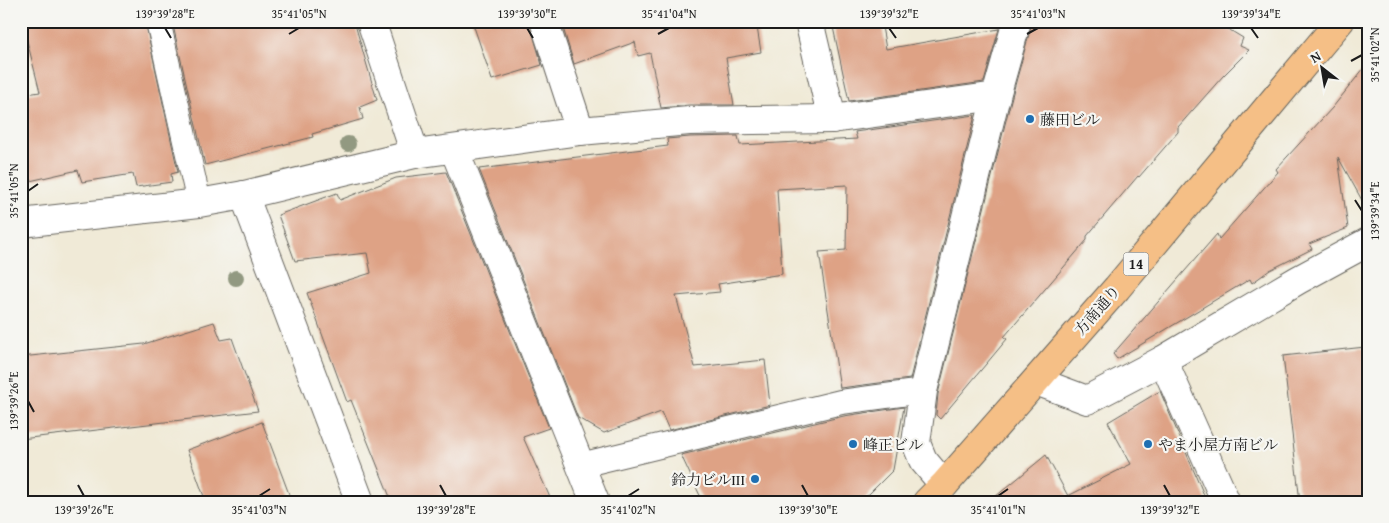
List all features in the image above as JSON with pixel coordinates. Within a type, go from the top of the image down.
[{"type":"main road","name":"方南通り","points":[[936,494],[1116,288],[1340,21]]},
{"type":"street","points":[[370,21],[414,154]]},
{"type":"street","points":[[544,21],[580,130]]},
{"type":"street","points":[[809,21],[832,119]]},
{"type":"street","points":[[936,494],[916,444],[923,391],[996,96],[1017,21]]},
{"type":"street","points":[[21,223],[199,203],[244,195],[414,154],[580,130],[689,121],[832,119],[996,96]]},
{"type":"street","points":[[454,149],[595,502]]},
{"type":"street","points":[[244,195],[360,502]]},
{"type":"street","points":[[1036,381],[1087,400],[1163,360],[1298,280],[1368,242]]},
{"type":"street","points":[[1163,360],[1226,502]]},
{"type":"lane","points":[[158,21],[199,203]]},
{"type":"lane","points":[[580,465],[841,402],[923,391]]},
{"type":"building","points":[[22,21],[145,21],[178,172],[171,174],[172,182],[136,187],[133,174],[82,182],[78,170],[21,183],[21,95],[40,92]]},
{"type":"building","points":[[172,21],[354,21],[377,100],[360,107],[363,119],[312,134],[313,137],[205,165]]},
{"type":"building","points":[[472,21],[529,21],[542,65],[492,80]]},
{"type":"building","points":[[561,21],[756,21],[761,52],[726,58],[734,105],[689,105],[661,108],[650,53],[638,56],[635,42],[574,64]]},
{"type":"building","points":[[867,21],[881,21],[886,49],[999,29],[984,82],[849,101],[833,27]]},
{"type":"building","points":[[1041,21],[1215,21],[1243,38],[1240,46],[1249,50],[1178,127],[1178,132],[1087,236],[1087,240],[1004,337],[1007,339],[940,419],[936,415],[938,394],[1011,100],[1032,23]]},
{"type":"building","points":[[1368,63],[1368,211],[1338,157],[1348,228],[1309,244],[1312,249],[1270,270],[1252,283],[1250,279],[1117,359],[1113,354],[1217,234],[1219,239],[1278,172],[1276,169],[1333,107]]},
{"type":"building","points":[[975,115],[910,379],[840,388],[819,252],[846,250],[847,185],[777,189],[782,274],[718,284],[720,292],[676,296],[695,367],[765,360],[770,405],[669,430],[661,412],[604,433],[578,418],[479,169],[668,146],[667,139],[690,137],[738,136],[740,145],[857,139],[855,132]]},
{"type":"building","points":[[446,172],[549,428],[523,437],[552,502],[392,502],[351,400],[347,402],[307,293],[371,273],[367,253],[295,261],[278,215],[337,193],[340,200],[396,178]]},
{"type":"building","points":[[214,322],[221,340],[232,338],[258,411],[21,439],[21,357],[144,344]]},
{"type":"building","points":[[1365,347],[1368,369],[1368,502],[1300,502],[1283,356]]},
{"type":"building","name":"やま小屋方南ビル","points":[[1160,391],[1207,502],[989,502],[1046,455],[1068,496],[1131,464],[1108,422]]},
{"type":"building","points":[[904,407],[893,470],[861,502],[703,502],[681,455],[844,416]]},
{"type":"building","points":[[262,422],[292,502],[206,502],[187,450]]},
{"type":"place","name":"藤田ビル","points":[[1030,119]]},
{"type":"place","name":"峰正ビル","points":[[853,444]]},
{"type":"place","name":"やま小屋方南ビル","points":[[1148,444]]},
{"type":"place","name":"鈴力ビルIII","points":[[755,479]]}]
